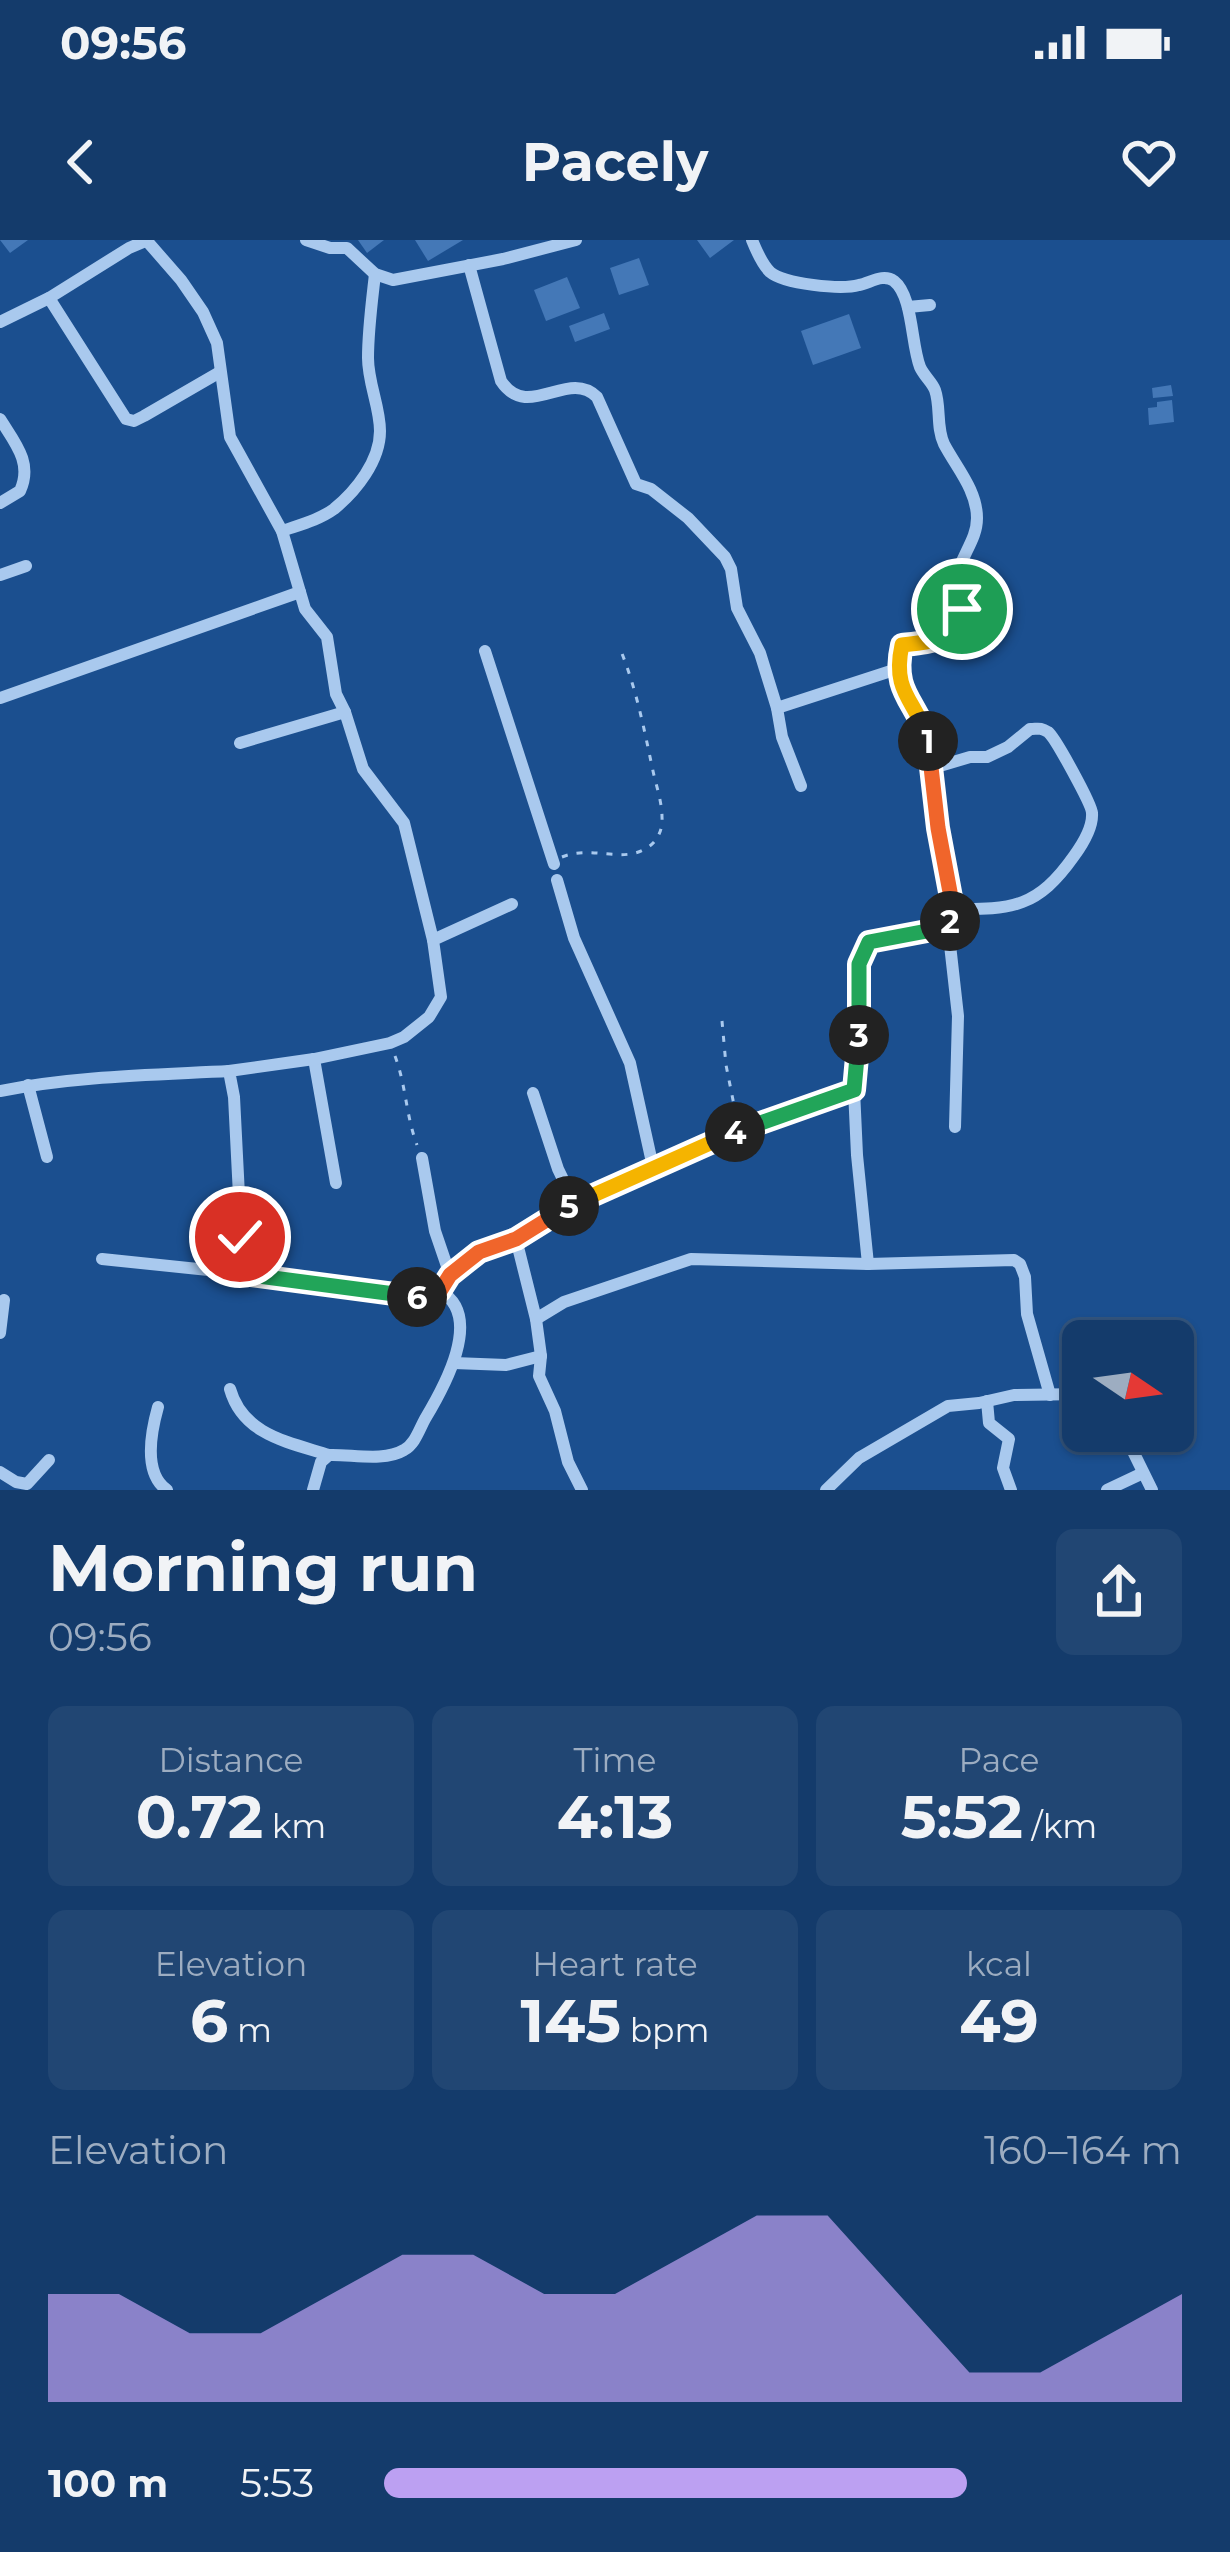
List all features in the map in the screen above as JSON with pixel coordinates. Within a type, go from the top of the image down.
[{"type":"street","points":[[0,322],[49,298],[127,244],[148,240],[203,312],[217,344],[230,437],[282,531],[305,608],[327,637],[336,694],[363,769],[404,823],[433,940],[441,997],[429,1017],[404,1037],[314,1059],[0,1091]]},
{"type":"street","points":[[306,240],[331,248],[346,244],[375,274],[393,280],[575,240]]},
{"type":"street","points":[[752,240],[770,271],[783,279],[852,287],[885,278],[897,284],[908,307],[920,366],[934,388],[942,441],[968,485],[977,519],[974,539],[958,573],[962,609],[957,627],[946,637],[902,645],[897,668],[908,702],[927,733],[953,908],[948,927],[958,1016],[955,1127]]},
{"type":"street","points":[[469,265],[501,381],[509,394],[519,398],[580,387],[591,391],[637,484],[651,489],[688,518],[725,557],[737,608],[760,653],[782,737],[802,786]]},
{"type":"street","points":[[282,531],[335,508],[372,464],[380,437],[368,358],[375,274]]},
{"type":"street","points":[[49,298],[127,419],[144,416],[220,372]]},
{"type":"street","points":[[908,307],[930,305]]},
{"type":"street","points":[[0,419],[23,455],[26,472],[20,491],[0,503]]},
{"type":"street","points":[[0,575],[26,566]]},
{"type":"street","points":[[0,698],[300,592]]},
{"type":"street","points":[[485,651],[554,864]]},
{"type":"street","points":[[777,708],[897,668]]},
{"type":"street","points":[[240,743],[345,712]]},
{"type":"street","points":[[933,768],[987,757],[1008,748],[1030,729],[1044,730],[1061,747],[1091,806],[1091,821],[1081,846],[1032,901],[985,910],[953,908]]},
{"type":"street","points":[[557,880],[574,938],[631,1063],[652,1167]]},
{"type":"street","points":[[433,940],[512,904]]},
{"type":"street","points":[[868,1264],[854,1090],[859,964],[869,942],[948,927]]},
{"type":"street","points":[[314,1059],[336,1183]]},
{"type":"street","points":[[229,1071],[243,1274]]},
{"type":"street","points":[[28,1085],[46,1157]]},
{"type":"street","points":[[102,1259],[417,1297],[440,1291],[450,1275],[479,1252],[516,1239],[574,1202],[739,1131],[854,1090]]},
{"type":"street","points":[[533,1094],[574,1202]]},
{"type":"street","points":[[422,1158],[435,1231],[450,1275]]},
{"type":"street","points":[[516,1239],[536,1319],[542,1356],[539,1376],[582,1490]]},
{"type":"street","points":[[536,1319],[565,1303],[691,1259],[868,1264],[1014,1260],[1025,1277],[1026,1308],[1051,1395]]},
{"type":"street","points":[[230,1389],[245,1419],[269,1436],[329,1455],[402,1452],[417,1435],[454,1363],[458,1316],[450,1297],[440,1291]]},
{"type":"street","points":[[0,1333],[4,1300]]},
{"type":"street","points":[[454,1363],[506,1365],[542,1356]]},
{"type":"street","points":[[826,1490],[859,1458],[948,1406],[1014,1395],[1062,1395]]},
{"type":"street","points":[[987,1401],[989,1423],[1009,1439],[1004,1468],[1011,1490]]},
{"type":"street","points":[[158,1407],[152,1460],[157,1482],[167,1490]]},
{"type":"street","points":[[1133,1452],[1152,1490]]},
{"type":"street","points":[[313,1490],[321,1462],[329,1455]]},
{"type":"street","points":[[0,1472],[27,1484],[50,1460]]},
{"type":"street","points":[[1107,1490],[1143,1473]]},
{"type":"path","points":[[554,864],[577,851],[626,854],[646,849],[659,836],[663,819],[644,722],[621,651]]},
{"type":"path","points":[[722,1022],[739,1131]]},
{"type":"path","points":[[390,1042],[422,1158]]},
{"type":"building","points":[[0,240],[28,240],[10,253]]},
{"type":"building","points":[[358,240],[384,240],[367,253]]},
{"type":"building","points":[[415,240],[463,240],[428,261]]},
{"type":"building","points":[[697,240],[734,240],[710,258]]},
{"type":"building","points":[[639,258],[649,285],[619,295],[610,268]]},
{"type":"building","points":[[567,277],[580,308],[546,321],[534,290]]},
{"type":"building","points":[[604,313],[610,329],[575,342],[569,326]]},
{"type":"building","points":[[849,314],[861,348],[813,365],[801,331]]},
{"type":"building","points":[[1171,385],[1173,396],[1153,398],[1152,388]]},
{"type":"building","points":[[1172,400],[1174,422],[1149,425],[1148,408]]},
{"type":"route","points":[[240,1237],[243,1274],[391,1295],[434,1294],[479,1252],[516,1239],[574,1202],[739,1131],[854,1090],[859,964],[869,942],[948,927],[953,908],[927,733],[908,702],[897,668],[902,645],[946,637],[957,627],[962,609]]}]
